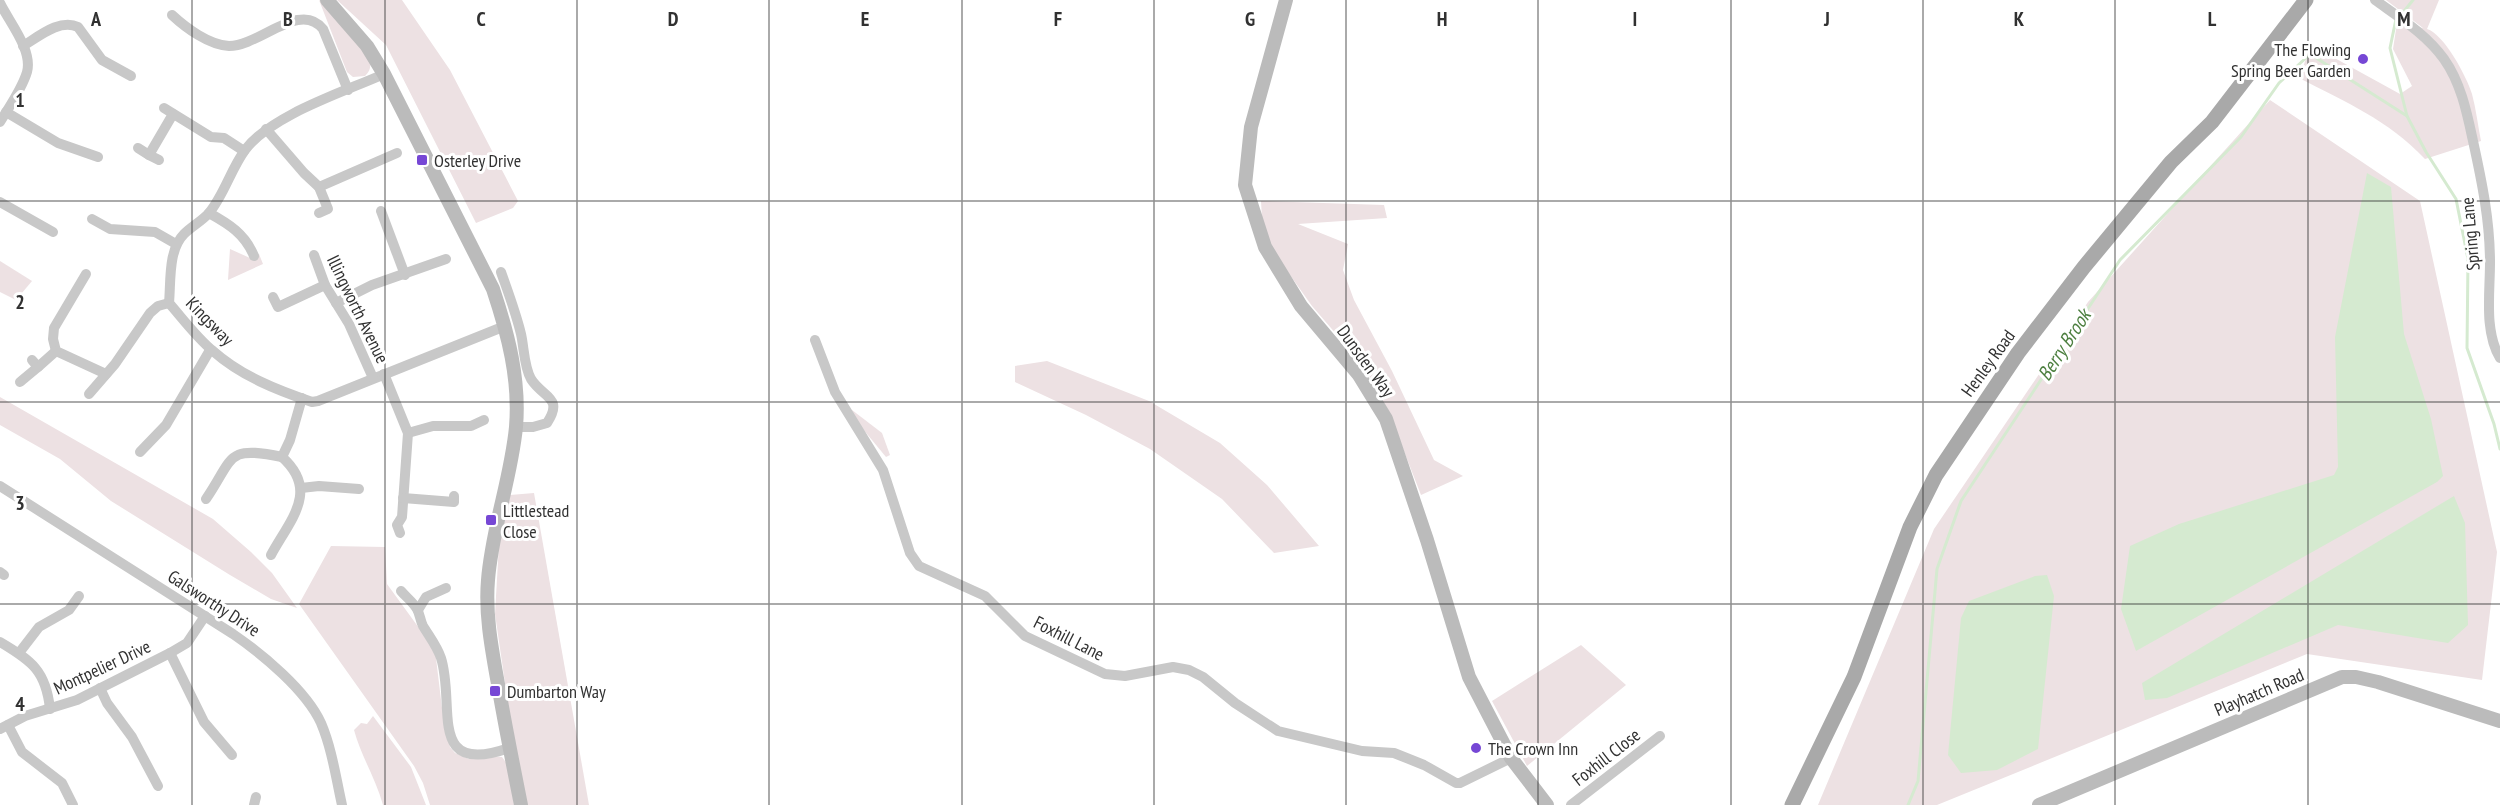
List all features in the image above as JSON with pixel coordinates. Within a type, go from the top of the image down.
[{"type":"main road","name":"Henley Road","points":[[1792,805],[1854,677],[1910,526],[1936,474],[2018,353],[2084,267],[2171,162],[2212,122],[2306,0]]},
{"type":"street","points":[[327,0],[367,46],[384,74],[493,289],[505,326],[514,366],[516,427],[488,581],[490,633],[521,805]]},
{"type":"street","name":"Dunsden Way","points":[[1286,0],[1251,127],[1245,185],[1265,248],[1301,306],[1359,375],[1386,419],[1427,540],[1469,677],[1511,758],[1546,805]]},
{"type":"street","name":"Spring Lane","points":[[2375,0],[2428,41],[2451,71],[2464,104],[2486,203],[2490,250],[2490,326],[2500,358]]},
{"type":"street","points":[[0,3],[23,46],[28,70],[3,117],[91,157]]},
{"type":"street","points":[[175,22],[209,40],[226,46],[256,38],[296,14],[309,16],[317,20],[323,29],[348,90]]},
{"type":"street","points":[[23,46],[53,29],[72,24],[78,27],[102,60],[123,76]]},
{"type":"street","points":[[92,219],[110,229],[155,232],[176,244],[184,234],[209,213],[244,151],[266,129],[384,74]]},
{"type":"street","points":[[138,148],[154,157],[169,111],[211,137],[224,138],[244,151]]},
{"type":"street","points":[[266,129],[304,174],[319,187],[326,212]]},
{"type":"street","points":[[319,187],[397,153]]},
{"type":"street","points":[[0,202],[49,234]]},
{"type":"street","points":[[209,213],[238,230],[249,251]]},
{"type":"street","points":[[386,214],[405,275]]},
{"type":"street","name":"Kingsway","points":[[176,244],[169,303],[210,350],[265,384],[318,402],[505,326]]},
{"type":"street","name":"Illingworth Avenue","points":[[314,255],[325,285],[349,324],[373,378]]},
{"type":"street","points":[[336,303],[372,285],[446,259]]},
{"type":"street","points":[[56,351],[53,339],[54,328],[86,274]]},
{"type":"street","points":[[504,276],[531,378],[552,400],[554,406],[554,413],[548,423],[533,427],[516,427]]},
{"type":"street","points":[[275,304],[325,285]]},
{"type":"street","points":[[89,394],[150,313],[158,306],[169,303]]},
{"type":"street","name":"Foxhill Lane","points":[[815,340],[835,392],[883,470],[910,553],[919,566],[985,596],[1025,636],[1072,661],[1116,676],[1173,667],[1189,670],[1203,677],[1235,703],[1278,731],[1362,752],[1394,753],[1424,765],[1456,783],[1511,758]]},
{"type":"street","points":[[140,452],[166,425],[210,350]]},
{"type":"street","points":[[56,351],[106,374]]},
{"type":"street","points":[[20,382],[35,364],[56,351]]},
{"type":"street","points":[[384,374],[408,433],[402,517],[397,525],[399,533]]},
{"type":"street","points":[[282,457],[290,440],[302,398]]},
{"type":"street","points":[[408,433],[433,426],[471,426],[484,420]]},
{"type":"street","points":[[206,499],[219,490],[231,458],[240,453],[265,453],[282,457],[289,464],[301,488],[301,503],[276,552]]},
{"type":"street","name":"Galsworthy Drive","points":[[0,486],[205,616],[258,652],[281,673],[321,723],[342,805]]},
{"type":"street","points":[[301,488],[319,486],[352,492]]},
{"type":"street","points":[[403,498],[454,501]]},
{"type":"street","points":[[418,610],[426,597],[446,588]]},
{"type":"street","points":[[401,591],[418,610],[422,623],[441,658],[446,704],[454,745],[459,752],[470,755],[509,748]]},
{"type":"street","points":[[19,653],[39,627],[69,610],[79,596]]},
{"type":"street","name":"Montpelier Drive","points":[[4,727],[25,716],[51,710],[170,653],[187,643],[205,616]]},
{"type":"street","points":[[0,642],[34,664],[41,673],[48,691],[51,710]]},
{"type":"street","points":[[170,653],[204,722],[232,755]]},
{"type":"street","name":"Playhatch Road","points":[[2039,805],[2342,677],[2356,677],[2378,682],[2499,720]]},
{"type":"street","points":[[100,688],[106,703],[132,736],[158,786]]},
{"type":"street","points":[[4,727],[22,752],[62,783],[73,805]]},
{"type":"street","name":"Foxhill Close","points":[[1571,805],[1660,736]]},
{"type":"shaded area","points":[[319,0],[348,30],[368,57],[370,67],[365,76],[353,77],[347,72]]},
{"type":"shaded area","points":[[337,0],[402,0],[450,70],[518,201],[513,208],[476,223],[386,45]]},
{"type":"shaded area","points":[[2386,0],[2439,0],[2427,29],[2447,47],[2465,77],[2472,94],[2481,141],[2425,159],[2381,122],[2299,78],[2311,45],[2400,94],[2412,86],[2393,49],[2397,23],[2423,28]]},
{"type":"shaded area","points":[[2270,100],[2420,201],[2497,552],[2482,680],[2307,654],[1937,805],[1818,805],[1934,529],[2088,302]]},
{"type":"shaded area","points":[[2367,173],[2391,187],[2404,334],[2431,419],[2443,476],[2437,482],[2136,651],[2121,609],[2130,546],[2179,524],[2334,475],[2338,467],[2335,337]]},
{"type":"shaded area","points":[[1261,201],[1384,205],[1387,218],[1298,224],[1348,244],[1343,270],[1354,300],[1392,371],[1434,460],[1463,476],[1421,495],[1388,410],[1362,364],[1312,306],[1263,237]]},
{"type":"shaded area","points":[[230,249],[250,258],[259,254],[263,264],[228,280]]},
{"type":"shaded area","points":[[0,261],[32,281],[16,300],[0,292]]},
{"type":"shaded area","points":[[1047,361],[1149,401],[1220,443],[1267,485],[1319,546],[1274,553],[1222,499],[1150,449],[1086,415],[1015,382],[1015,366]]},
{"type":"shaded area","points":[[0,397],[213,519],[272,573],[297,608],[271,599],[230,575],[111,501],[60,459],[0,425]]},
{"type":"shaded area","points":[[852,410],[882,433],[890,455],[886,457],[853,417]]},
{"type":"shaded area","points":[[534,493],[589,805],[527,805],[511,724],[495,614],[499,544],[510,495]]},
{"type":"shaded area","points":[[2454,496],[2465,523],[2468,625],[2448,643],[2338,625],[2167,698],[2145,700],[2142,683]]},
{"type":"shaded area","points":[[331,546],[385,547],[387,584],[435,650],[442,708],[450,747],[455,753],[469,759],[502,757],[508,765],[514,805],[430,805],[423,783],[414,766],[299,604]]},
{"type":"shaded area","points":[[2047,575],[2054,596],[2038,749],[1997,770],[1961,773],[1948,755],[1961,618],[1969,601],[2035,576]]},
{"type":"shaded area","points":[[1581,645],[1626,685],[1527,766],[1492,701]]},
{"type":"shaded area","points":[[373,716],[411,767],[426,805],[383,805],[354,730],[361,723],[367,724]]},
{"type":"waterway","points":[[2401,15],[2413,0]]},
{"type":"waterway","points":[[2396,19],[2390,48],[2407,116],[2426,152],[2456,199],[2468,259],[2467,348],[2494,424],[2500,449]]},
{"type":"waterway","name":"Berry Brook","points":[[1908,805],[1918,781],[1937,569],[1961,501],[2120,260],[2241,137],[2279,83],[2310,54],[2407,116]]},
{"type":"place","name":"The Flowing Spring Beer Garden","points":[[2363,59]]},
{"type":"place","name":"Osterley Drive","points":[[422,160]]},
{"type":"place","name":"Littlestead Close","points":[[491,520]]},
{"type":"place","name":"Dumbarton Way","points":[[495,691]]},
{"type":"place","name":"The Crown Inn","points":[[1476,748]]}]
